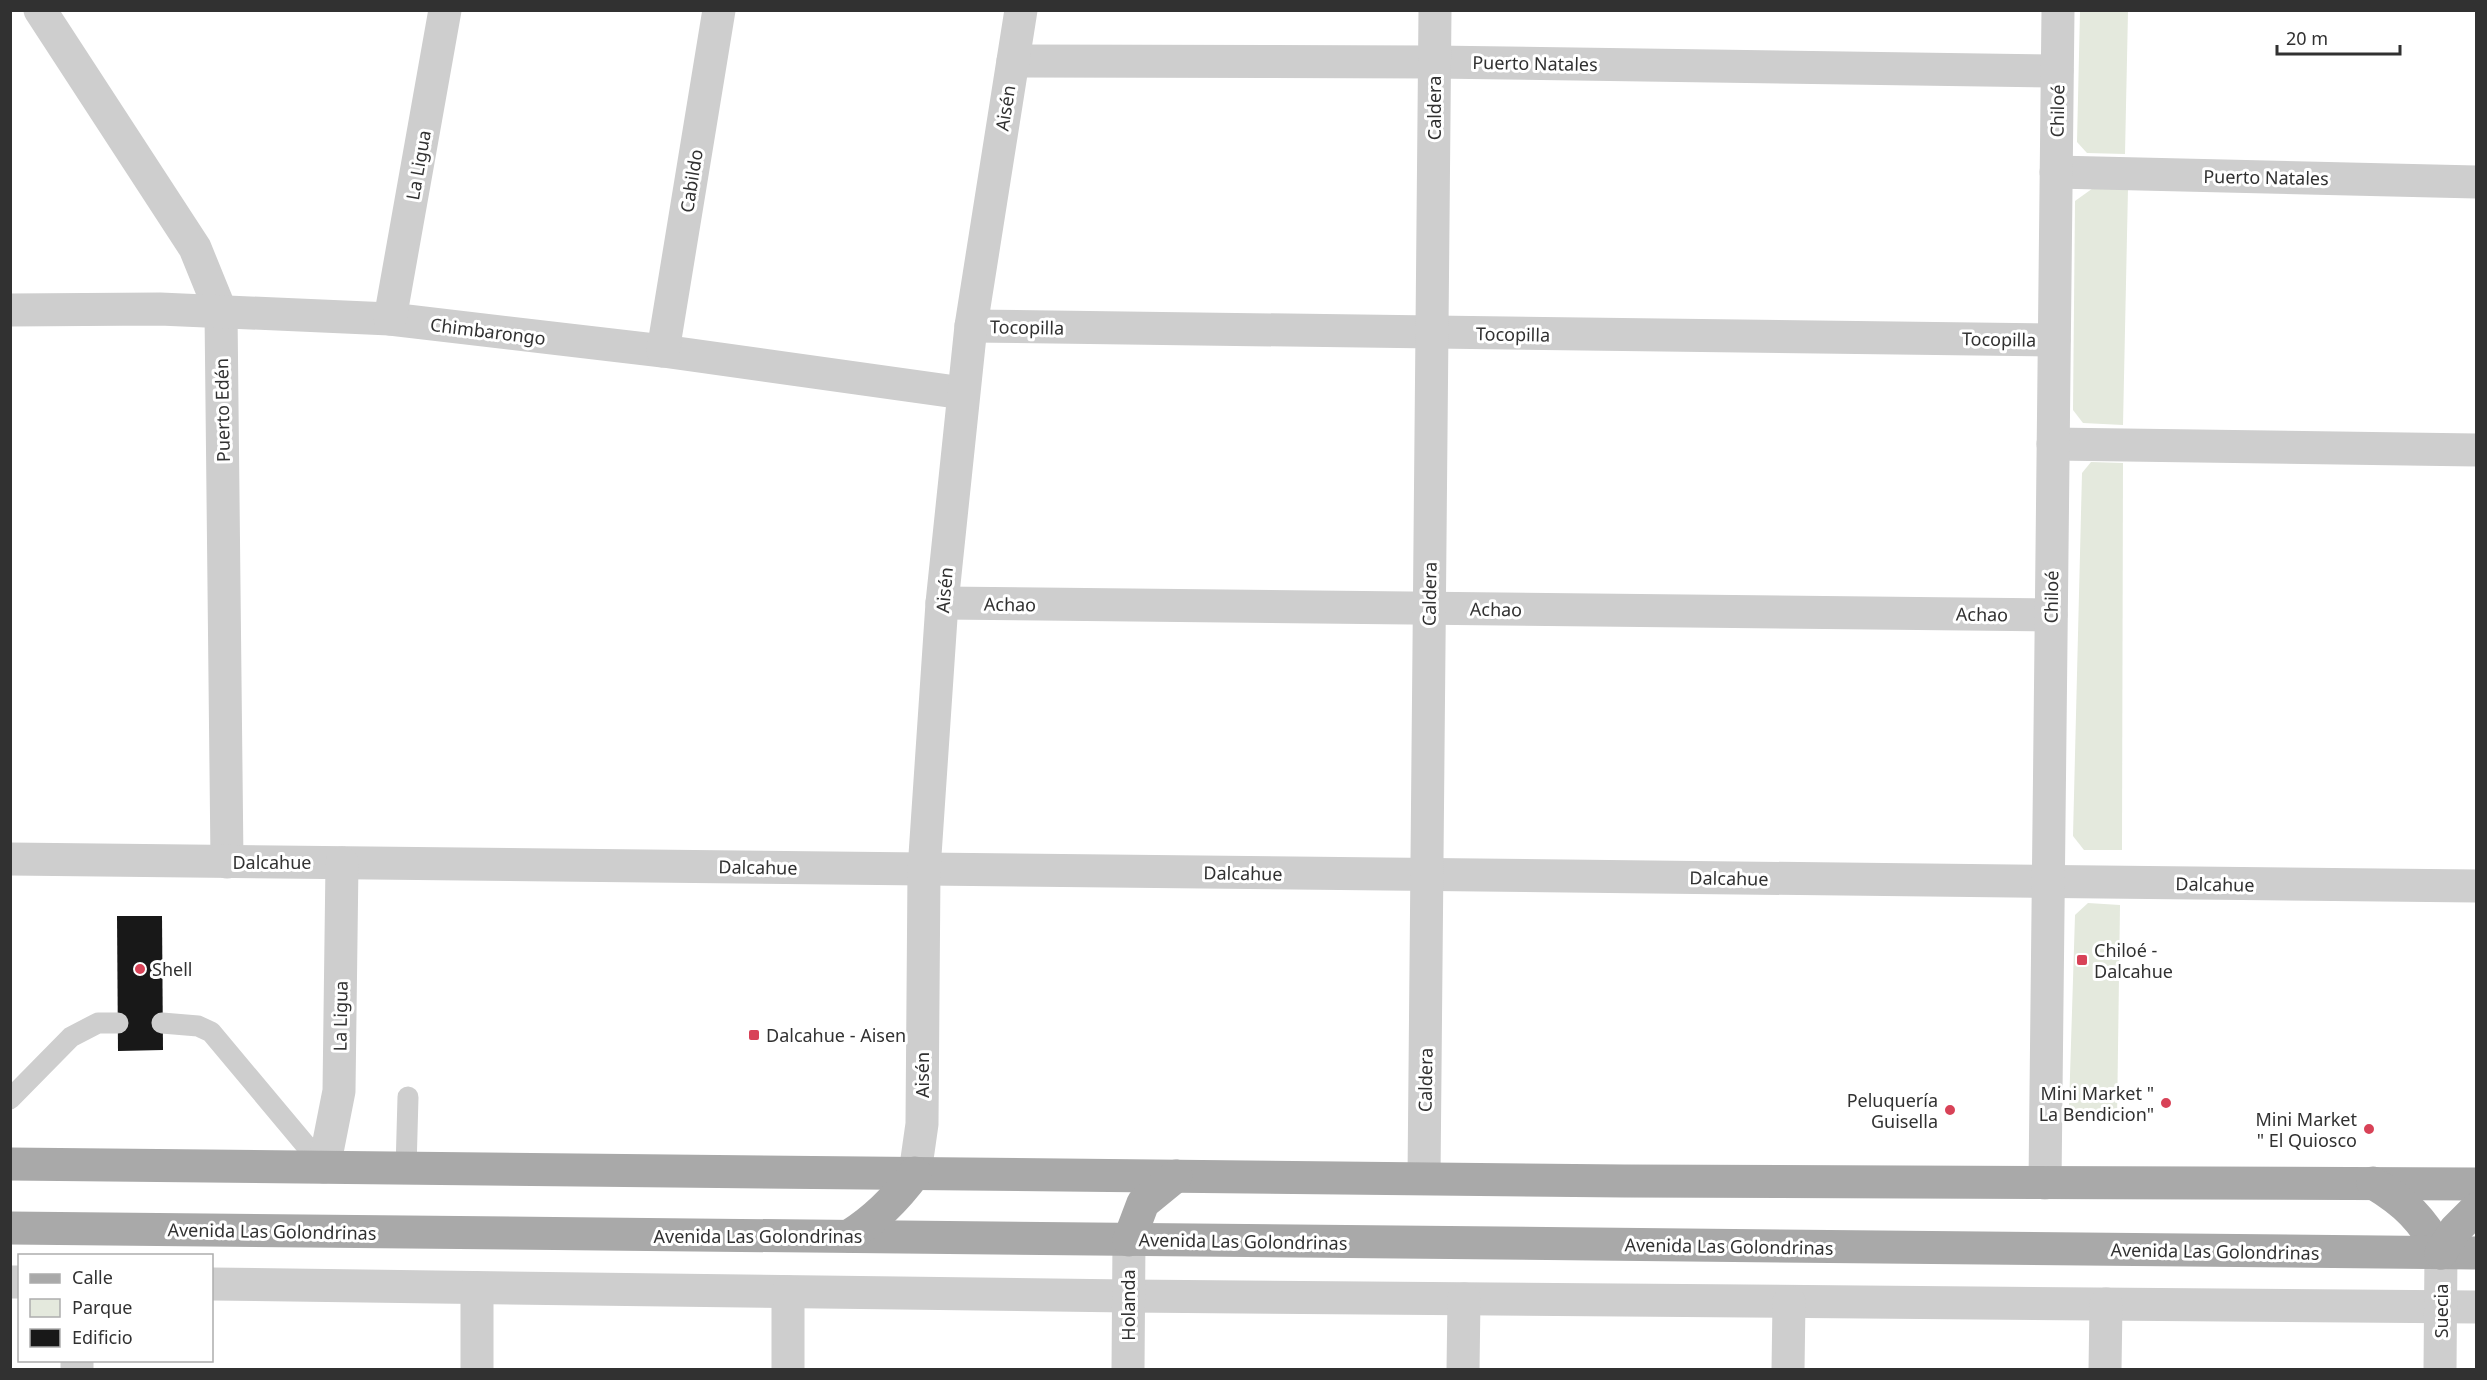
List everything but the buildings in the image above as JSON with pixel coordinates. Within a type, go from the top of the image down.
[{"type":"main road","points":[[10,1164],[2045,1184],[2476,1184]]},
{"type":"main road","points":[[849,1236],[878,1217],[898,1197],[915,1173]]},
{"type":"main road","points":[[1129,1240],[1143,1203],[1176,1176]]},
{"type":"main road","points":[[2373,1183],[2420,1218],[2441,1253],[2455,1230],[2476,1209]]},
{"type":"main road","name":"Avenida Las Golondrinas","points":[[10,1228],[2476,1253]]},
{"type":"street","name":"Puerto Edén","points":[[39,10],[195,248],[221,312],[227,862]]},
{"type":"street","name":"La Ligua","points":[[390,319],[445,10]]},
{"type":"street","name":"Cabildo","points":[[663,351],[719,10]]},
{"type":"street","name":"Aisén","points":[[915,1173],[922,1124],[924,870],[942,603],[971,326],[1021,10]]},
{"type":"street","name":"Caldera","points":[[1424,1178],[1434,10]]},
{"type":"street","name":"Chiloé","points":[[2045,1184],[2058,10]]},
{"type":"street","name":"Puerto Natales","points":[[1012,61],[1434,62],[2057,71]]},
{"type":"street","name":"Puerto Natales","points":[[2056,172],[2476,182]]},
{"type":"street","name":"Chimbarongo","points":[[10,310],[160,309],[390,319],[663,351],[963,393]]},
{"type":"street","name":"Tocopilla","points":[[971,326],[2054,340]]},
{"type":"street","points":[[2053,444],[2476,450]]},
{"type":"street","name":"Achao","points":[[942,603],[2051,615]]},
{"type":"street","name":"Dalcahue","points":[[10,859],[2476,886]]},
{"type":"street","name":"La Ligua","points":[[324,1167],[339,1091],[342,863]]},
{"type":"street","name":"Holanda","points":[[1128,1370],[1129,1240]]},
{"type":"street","name":"Suecia","points":[[2440,1370],[2441,1253]]},
{"type":"street","points":[[213,1284],[1128,1296],[2476,1308]]},
{"type":"street","points":[[477,1288],[477,1370]]},
{"type":"street","points":[[788,1292],[788,1370]]},
{"type":"street","points":[[1463,1370],[1464,1299]]},
{"type":"street","points":[[1788,1370],[1789,1302]]},
{"type":"street","points":[[2105,1370],[2106,1304]]},
{"type":"lane","points":[[10,1099],[70,1037],[98,1023],[118,1023]]},
{"type":"lane","points":[[162,1023],[198,1026],[211,1032],[324,1167]]},
{"type":"lane","points":[[406,1169],[408,1097]]},
{"type":"green space","points":[[2080,11],[2128,11],[2125,154],[2087,153],[2077,142]]},
{"type":"green space","points":[[2096,186],[2128,188],[2123,425],[2083,423],[2073,410],[2075,201]]},
{"type":"green space","points":[[2091,462],[2123,463],[2122,850],[2084,850],[2073,836],[2082,473]]},
{"type":"green space","points":[[2088,903],[2120,905],[2117,1120],[2081,1117],[2069,1107],[2075,915]]},
{"type":"place","name":"Chiloé - Dalcahue","points":[[2082,960]]},
{"type":"place","name":"Shell","points":[[140,969]]},
{"type":"place","name":"Dalcahue - Aisen","points":[[754,1035]]},
{"type":"place","name":"Mini Market \" La Bendicion\"","points":[[2166,1103]]},
{"type":"place","name":"Peluquería Guisella","points":[[1950,1110]]},
{"type":"place","name":"Mini Market \" El Quiosco","points":[[2369,1129]]}]
